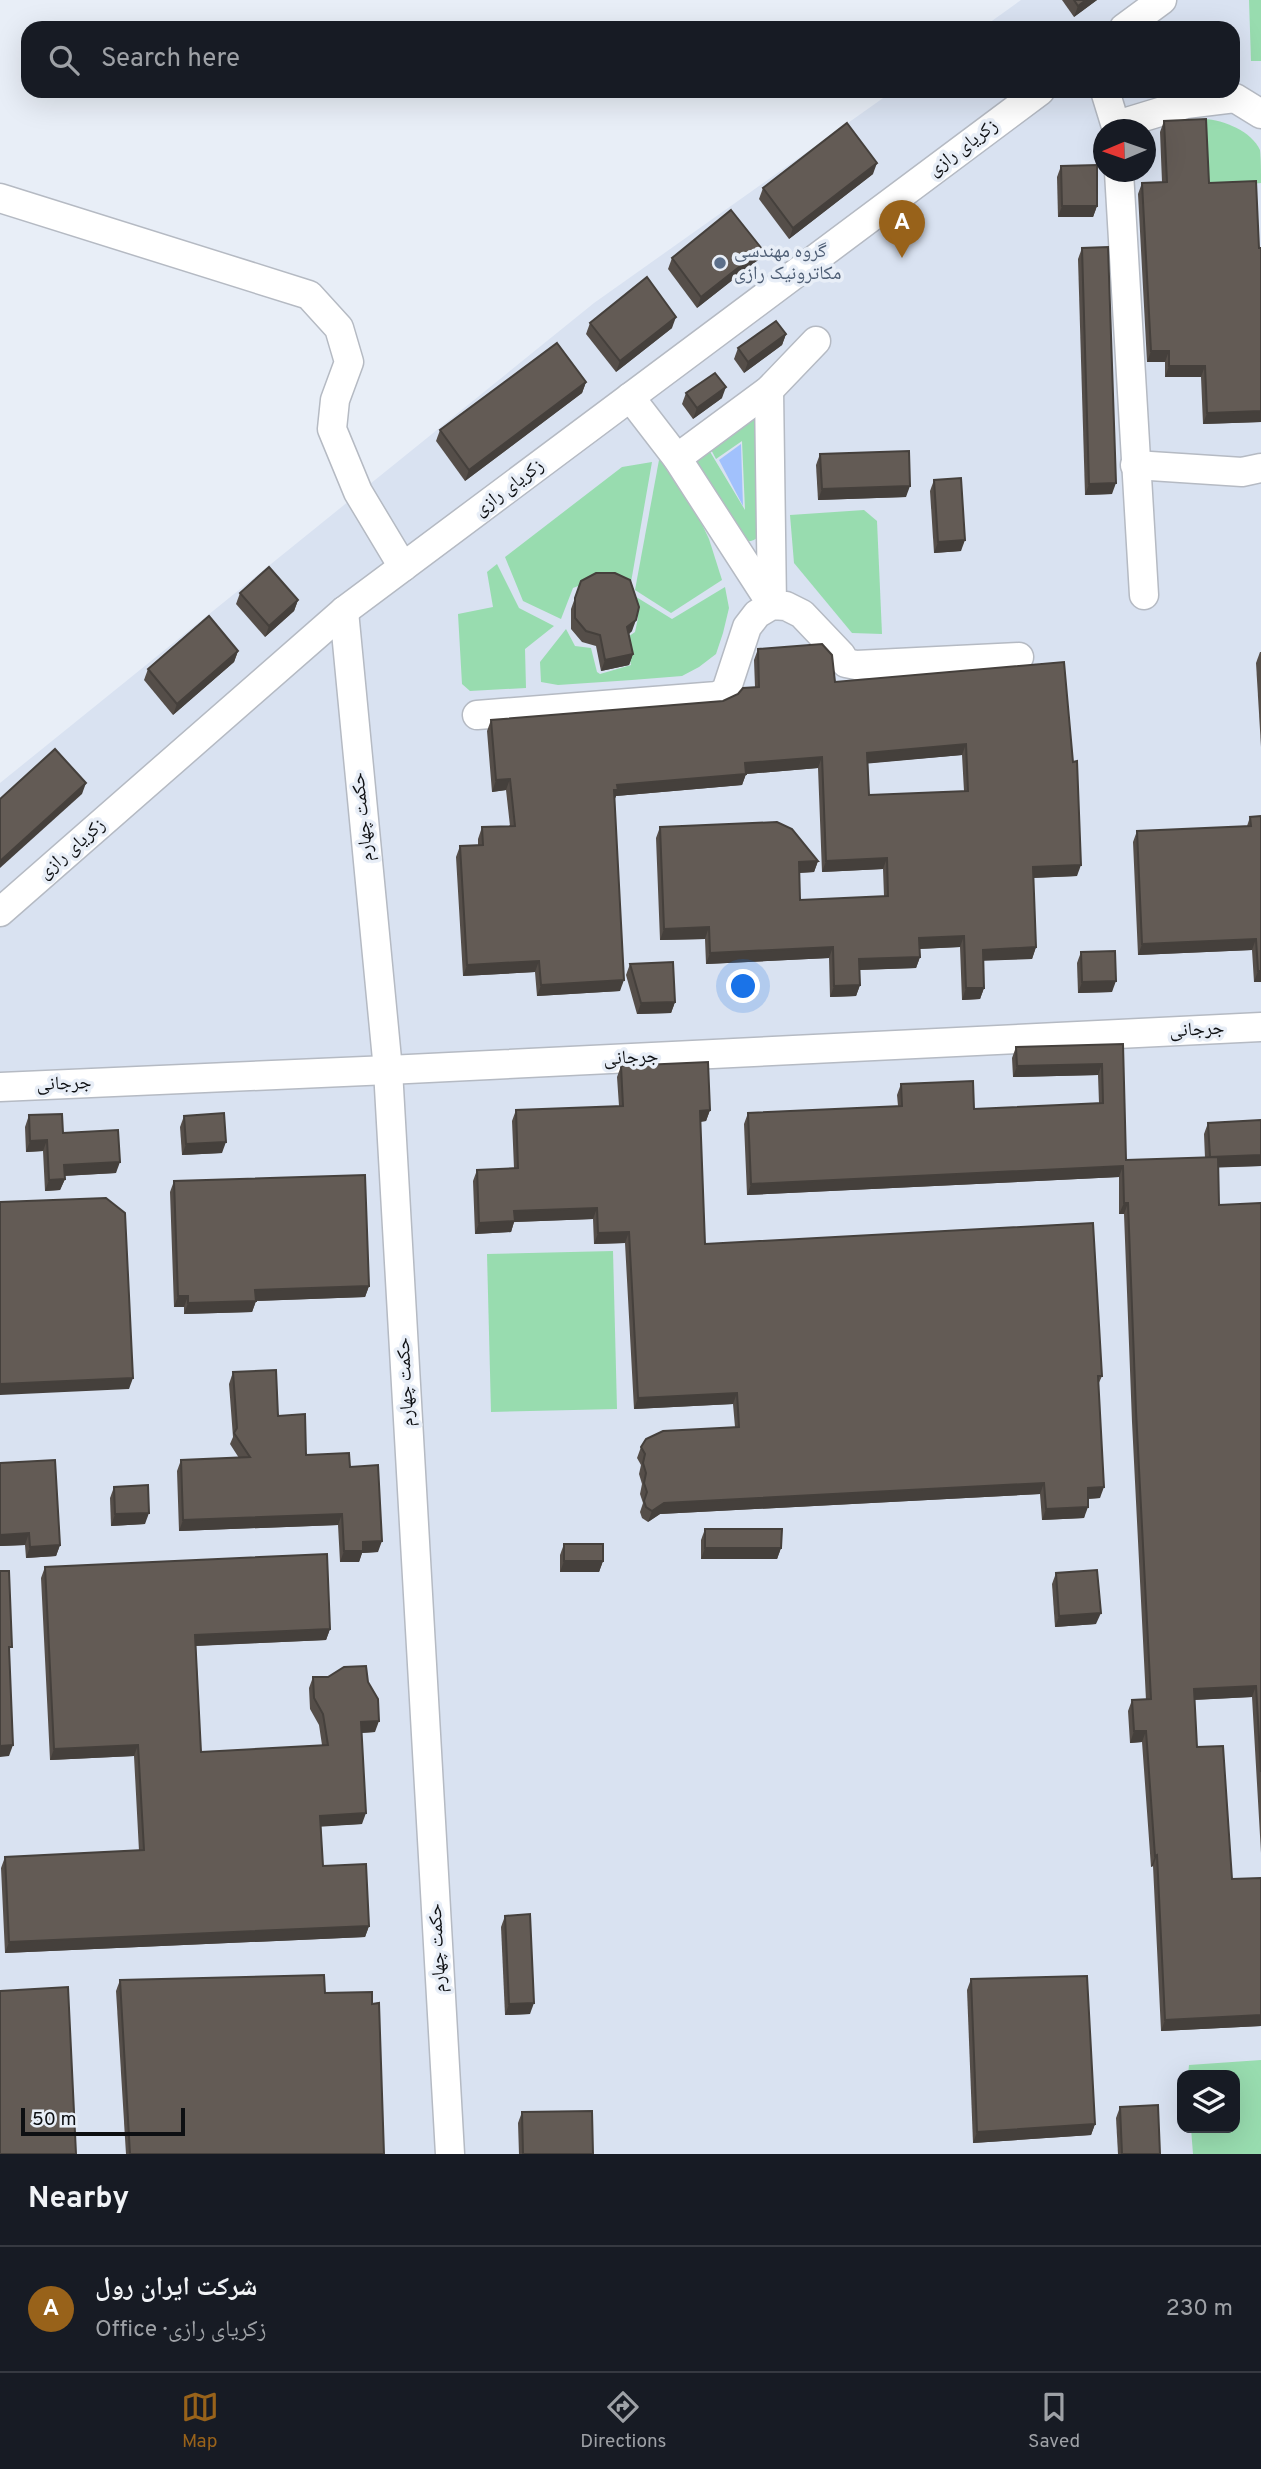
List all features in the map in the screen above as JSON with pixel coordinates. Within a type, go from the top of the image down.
[{"type":"street","points":[[1134,21],[1162,0]]},
{"type":"street","name":"زکریای رازی","points":[[0,912],[344,611],[1031,98]]},
{"type":"street","points":[[1107,98],[1114,119]]},
{"type":"street","points":[[1141,119],[1186,104],[1234,98],[1261,114]]},
{"type":"street","points":[[1120,182],[1144,595]]},
{"type":"street","points":[[0,198],[309,295],[340,328],[349,362],[335,400],[332,429],[358,492],[403,567]]},
{"type":"street","points":[[677,458],[769,390],[816,341]]},
{"type":"street","points":[[769,390],[772,605]]},
{"type":"street","points":[[631,397],[677,458],[772,605]]},
{"type":"street","points":[[1135,465],[1242,472],[1261,468]]},
{"type":"street","points":[[477,715],[717,696],[726,691],[747,627],[757,614],[772,605],[786,606],[802,614],[841,654],[846,663],[856,665],[1019,657]]},
{"type":"street","name":"حکمت چهارم","points":[[344,611],[388,1070],[450,2154]]},
{"type":"street","name":"جرجانی","points":[[0,1087],[1261,1027]]},
{"type":"shaded area","points":[[1021,0],[1261,0],[1261,2154],[0,2154],[0,783],[594,303],[883,98],[1240,98],[1240,21],[992,21]]},
{"type":"green space","points":[[1249,0],[1261,0],[1261,61],[1251,61]]},
{"type":"green space","points":[[1204,119],[1236,128],[1256,143],[1260,150],[1261,183],[1209,188]]},
{"type":"green space","points":[[753,415],[756,419],[760,536],[747,541],[734,535],[692,453],[706,445],[745,510],[742,441],[716,459],[707,442]]},
{"type":"green space","points":[[659,460],[672,461],[709,539],[722,580],[671,613],[635,590]]},
{"type":"green space","points":[[652,462],[630,588],[591,581],[573,588],[561,619],[523,601],[505,557],[622,467]]},
{"type":"green space","points":[[864,510],[877,521],[882,634],[852,633],[794,563],[790,515]]},
{"type":"green space","points":[[497,564],[519,608],[554,626],[525,649],[526,688],[470,691],[462,684],[458,614],[493,607],[487,572]]},
{"type":"green space","points":[[725,587],[729,608],[716,654],[682,676],[558,685],[541,682],[540,662],[566,629],[575,646],[591,648],[597,672],[600,674],[631,665],[625,639],[635,632],[638,618],[633,595],[672,619]]},
{"type":"green space","points":[[613,1251],[617,1409],[491,1412],[487,1254]]},
{"type":"green space","points":[[1261,2060],[1261,2154],[1193,2154],[1191,2133],[1240,2133],[1240,2070],[1188,2070],[1189,2065]]},
{"type":"water","points":[[741,444],[743,506],[719,460]]},
{"type":"building","points":[[1074,0],[1086,0],[1078,6]]},
{"type":"building","points":[[1206,119],[1209,183],[1256,181],[1261,248],[1261,411],[1207,413],[1205,366],[1169,366],[1169,351],[1151,351],[1142,183],[1167,182],[1164,121]]},
{"type":"building","points":[[847,123],[877,163],[793,228],[763,188]]},
{"type":"building","points":[[1093,165],[1093,182],[1097,182],[1097,206],[1062,206],[1061,166]]},
{"type":"building","points":[[731,210],[762,249],[701,297],[672,258]]},
{"type":"building","points":[[1108,247],[1116,483],[1089,484],[1082,248]]},
{"type":"building","points":[[647,277],[676,317],[620,361],[590,323]]},
{"type":"building","points":[[776,321],[786,334],[748,362],[738,348]]},
{"type":"building","points":[[557,343],[586,382],[469,470],[440,430]]},
{"type":"building","points":[[715,373],[726,387],[697,408],[686,393]]},
{"type":"building","points":[[909,451],[910,486],[822,489],[820,454]]},
{"type":"building","points":[[961,478],[965,540],[938,542],[934,480]]},
{"type":"building","points":[[269,567],[298,600],[269,626],[240,593]]},
{"type":"building","points":[[596,573],[615,573],[630,580],[639,607],[636,620],[627,627],[633,654],[605,660],[600,635],[586,631],[575,618],[575,598],[581,581]]},
{"type":"building","points":[[209,616],[238,651],[177,704],[148,669]]},
{"type":"building","points":[[822,644],[832,655],[835,682],[1064,662],[1073,762],[1077,761],[1081,865],[1033,867],[1036,947],[983,950],[984,988],[966,988],[964,936],[919,938],[920,957],[859,959],[860,985],[834,986],[833,947],[710,953],[709,927],[664,929],[660,827],[777,822],[792,829],[818,861],[799,862],[800,900],[888,896],[887,858],[826,861],[822,757],[745,763],[746,774],[617,785],[618,790],[614,790],[624,980],[541,985],[539,961],[467,965],[460,846],[483,845],[482,827],[515,826],[510,779],[496,780],[491,720],[723,701],[738,694],[743,688],[759,687],[758,649]],"holes":[[[966,744],[968,791],[869,795],[867,753]]]},
{"type":"building","points":[[55,749],[86,783],[0,861],[0,799]]},
{"type":"building","points":[[1261,816],[1261,971],[1258,971],[1256,939],[1142,944],[1137,831],[1251,826],[1250,817]]},
{"type":"building","points":[[1115,951],[1116,981],[1082,982],[1081,952]]},
{"type":"building","points":[[673,962],[675,1002],[641,1003],[630,964]]},
{"type":"building","points":[[1123,1044],[1126,1160],[1218,1157],[1219,1205],[1261,1203],[1261,1772],[1256,1686],[1194,1689],[1197,1747],[1223,1746],[1232,1879],[1261,1878],[1261,2015],[1165,2020],[1157,1855],[1155,1856],[1146,1731],[1134,1731],[1132,1700],[1151,1699],[1128,1203],[1124,1203],[1123,1166],[751,1184],[748,1113],[902,1106],[901,1084],[973,1081],[974,1109],[1103,1103],[1102,1064],[1017,1066],[1016,1047]]},
{"type":"building","points":[[708,1062],[710,1110],[700,1111],[705,1244],[1093,1223],[1102,1376],[1098,1376],[1104,1487],[1088,1488],[1088,1507],[1046,1509],[1044,1483],[664,1503],[652,1511],[646,1507],[646,1473],[643,1463],[645,1454],[641,1447],[646,1439],[663,1431],[739,1427],[737,1393],[638,1398],[629,1232],[598,1233],[597,1208],[514,1211],[515,1221],[479,1223],[477,1170],[518,1168],[516,1110],[623,1106],[621,1066]]},
{"type":"building","points":[[224,1113],[226,1142],[186,1144],[184,1116]]},
{"type":"building","points":[[62,1114],[63,1133],[118,1130],[120,1162],[64,1165],[65,1179],[49,1180],[47,1140],[30,1141],[29,1115]]},
{"type":"building","points":[[1261,1120],[1261,1155],[1210,1157],[1208,1123]]},
{"type":"building","points":[[365,1175],[369,1286],[255,1290],[256,1301],[188,1303],[188,1296],[178,1296],[174,1181]]},
{"type":"building","points":[[106,1198],[125,1213],[133,1378],[0,1384],[0,1202]]},
{"type":"building","points":[[276,1370],[278,1416],[305,1414],[306,1455],[349,1453],[350,1467],[378,1465],[382,1541],[363,1542],[363,1551],[344,1551],[342,1514],[183,1520],[181,1460],[250,1457],[234,1433],[237,1428],[233,1372]]},
{"type":"building","points":[[55,1460],[60,1545],[30,1547],[29,1533],[0,1535],[0,1463]]},
{"type":"building","points":[[148,1485],[149,1513],[115,1514],[114,1487]]},
{"type":"building","points":[[705,1529],[782,1529],[781,1548],[705,1548]]},
{"type":"building","points":[[564,1544],[603,1544],[603,1561],[564,1561]]},
{"type":"building","points":[[327,1554],[330,1629],[195,1635],[201,1752],[328,1745],[323,1714],[314,1698],[313,1677],[328,1677],[344,1667],[366,1666],[368,1682],[378,1699],[379,1721],[361,1722],[366,1813],[320,1816],[323,1866],[366,1864],[369,1926],[9,1942],[5,1857],[144,1850],[138,1745],[54,1749],[45,1567]]},
{"type":"building","points":[[1097,1570],[1101,1613],[1059,1616],[1056,1573]]},
{"type":"building","points":[[0,1571],[9,1571],[13,1745],[0,1746]]},
{"type":"building","points":[[530,1914],[534,2003],[509,2004],[505,1916]]},
{"type":"building","points":[[324,1975],[325,1993],[372,1992],[372,2004],[379,2003],[384,2154],[130,2154],[120,1980]]},
{"type":"building","points":[[1087,1976],[1095,2124],[977,2132],[971,1979]]},
{"type":"building","points":[[68,1987],[76,2154],[0,2154],[0,1991]]},
{"type":"building","points":[[1158,2105],[1160,2154],[1122,2154],[1120,2107]]},
{"type":"building","points":[[592,2111],[593,2154],[523,2154],[522,2112]]},
{"type":"place","name":"شرکت ایران رول","points":[[902,258]]},
{"type":"place","name":"گروه مهندسی مکاترونیک رازی","points":[[720,263]]}]
